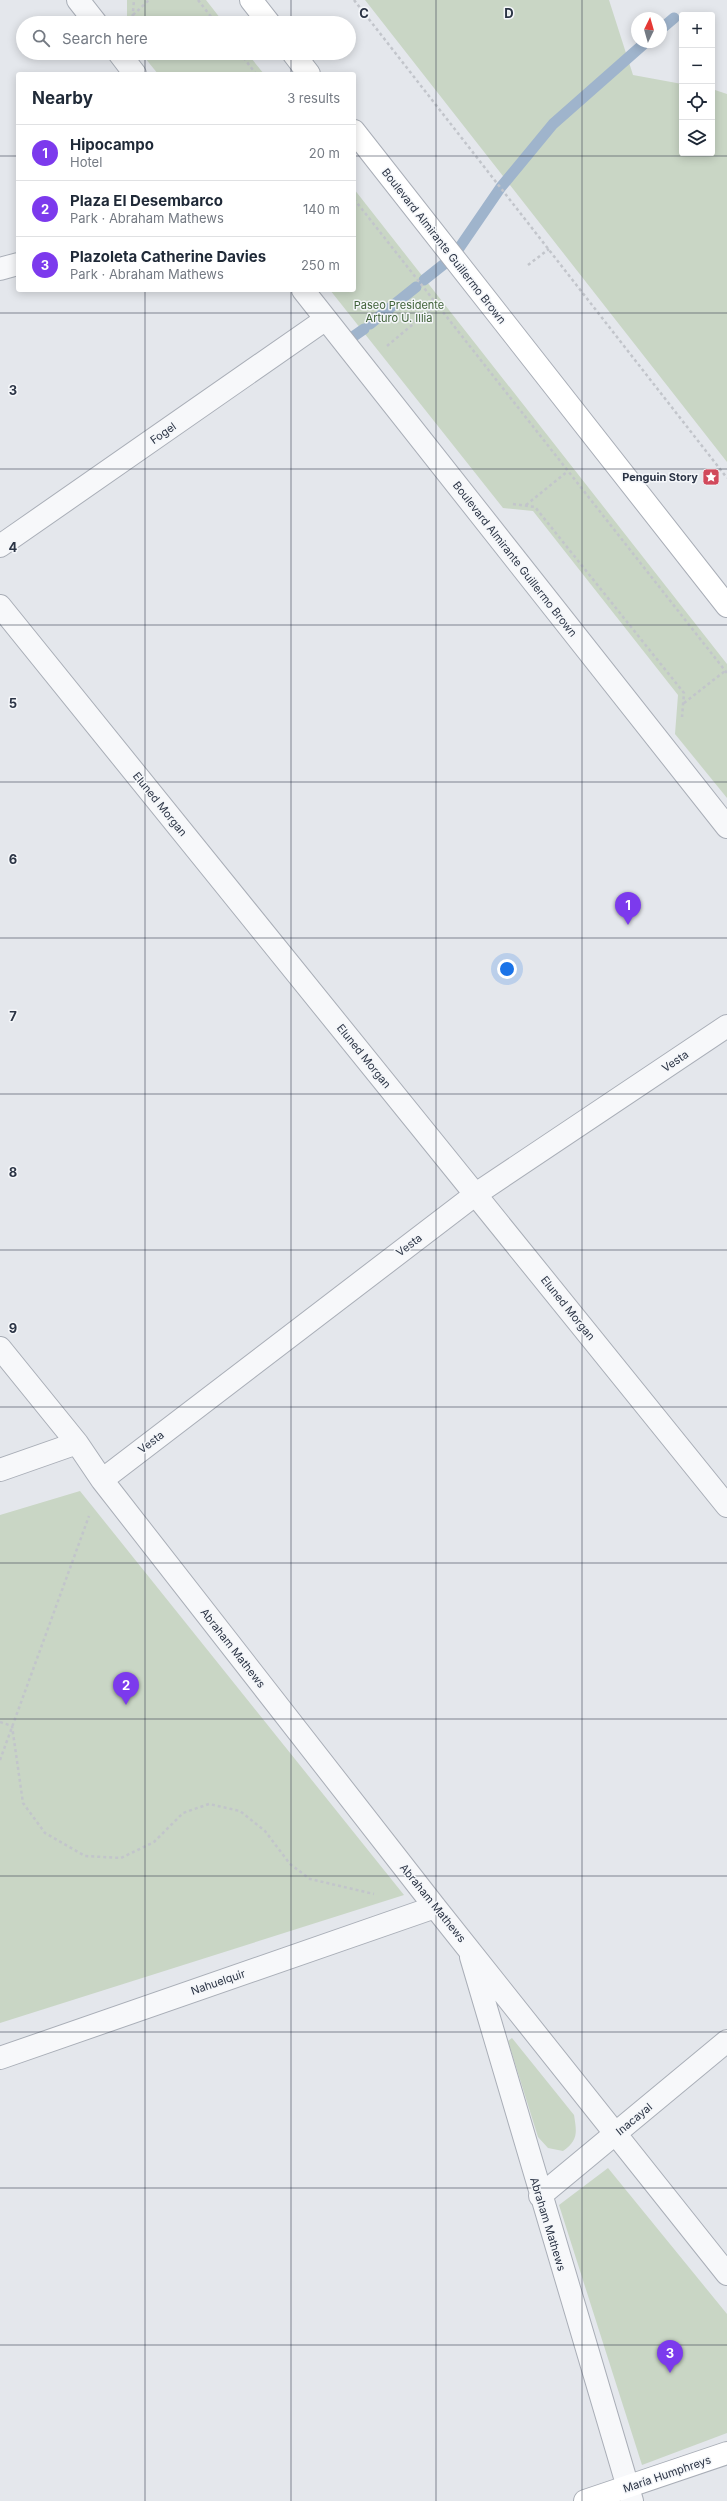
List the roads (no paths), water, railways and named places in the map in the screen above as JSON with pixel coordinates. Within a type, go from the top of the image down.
[{"type":"main road","points":[[251,0],[264,16]]},
{"type":"main road","points":[[298,60],[307,72]]},
{"type":"main road","name":"Boulevard Almirante Guillermo Brown","points":[[356,134],[727,606]]},
{"type":"main road","name":"María Humphreys","points":[[585,2501],[629,2494],[727,2453]]},
{"type":"street","points":[[78,0],[91,16]]},
{"type":"street","points":[[124,60],[133,72]]},
{"type":"street","points":[[0,269],[16,265]]},
{"type":"street","name":"Boulevard Almirante Guillermo Brown","points":[[305,292],[727,827]]},
{"type":"street","name":"Fogel","points":[[0,546],[326,319]]},
{"type":"street","name":"Eluned Morgan","points":[[0,606],[727,1506]]},
{"type":"street","name":"Vesta","points":[[102,1480],[476,1194],[727,1026]]},
{"type":"street","name":"Abraham Mathews","points":[[0,1348],[77,1443],[102,1480],[435,1907],[468,1946],[727,2274]]},
{"type":"street","points":[[0,1470],[77,1443]]},
{"type":"street","name":"Nahuelquir","points":[[0,2058],[435,1907]]},
{"type":"street","name":"Abraham Mathews","points":[[468,1946],[540,2196],[629,2494]]},
{"type":"street","name":"Inacayal","points":[[540,2196],[617,2134],[727,2041]]},
{"type":"waterway","points":[[667,24],[674,18]]},
{"type":"waterway","points":[[424,280],[453,257],[501,187],[553,124],[639,48]]},
{"type":"waterway","points":[[370,324],[416,287]]},
{"type":"waterway","points":[[344,343],[364,329]]},
{"type":"place","name":"Penguin Story","points":[[711,477]]},
{"type":"place","name":"Hipocampo","points":[[628,925]]},
{"type":"place","name":"Plaza El Desembarco","points":[[126,1705]]},
{"type":"place","name":"Plazoleta Catherine Davies","points":[[670,2373]]},
{"type":"park label","name":"Paseo Presidente Arturo U. Illia","points":[[399,311]]}]
